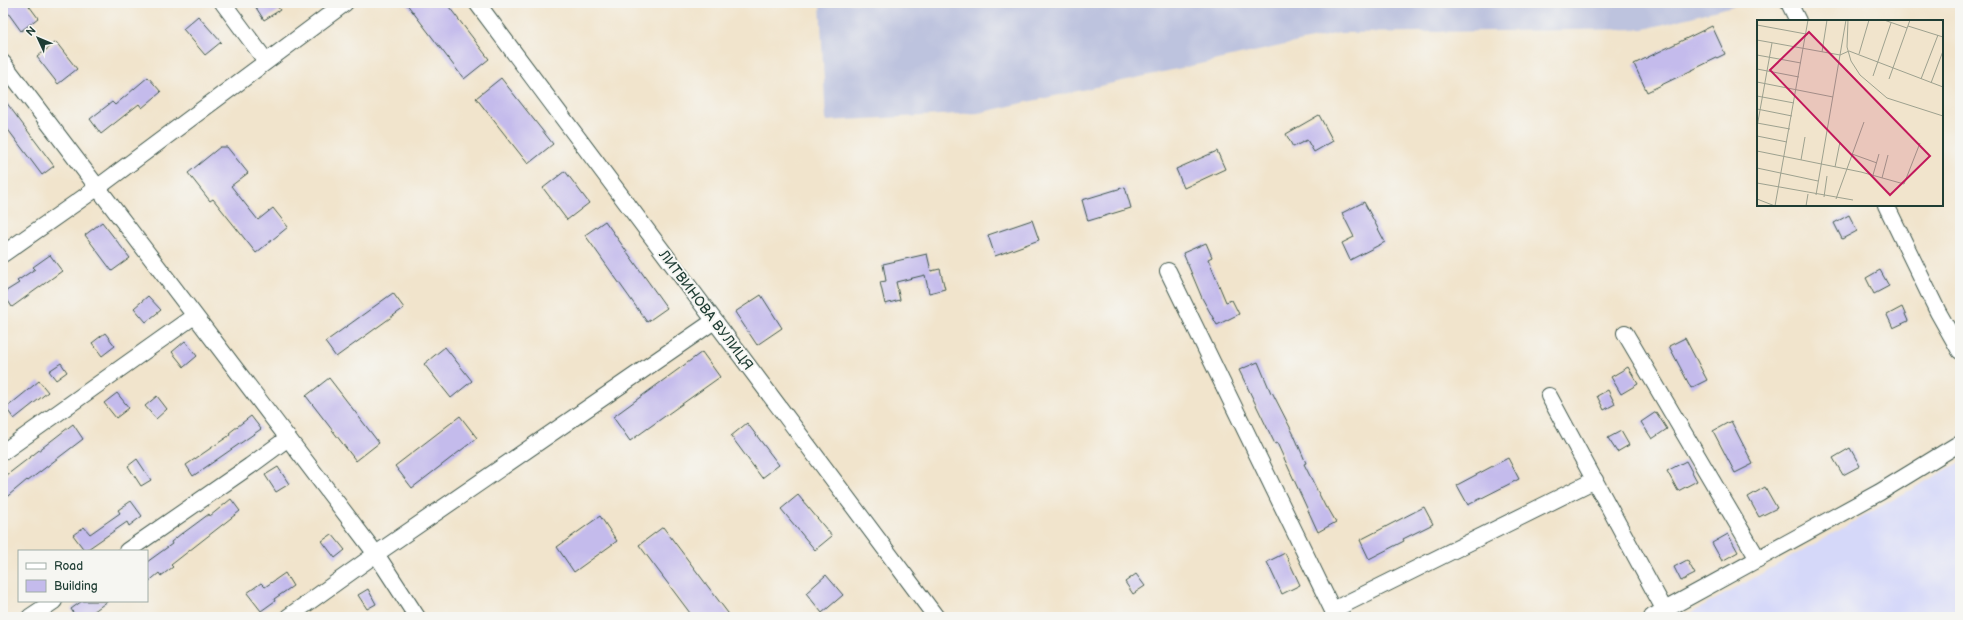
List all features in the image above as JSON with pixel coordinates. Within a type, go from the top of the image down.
[{"type":"street","points":[[223,3],[266,61]]},
{"type":"street","points":[[3,254],[96,188],[345,3]]},
{"type":"street","name":"ЛИТВИНОВА ВУЛИЦЯ","points":[[477,3],[936,617]]},
{"type":"street","points":[[1789,3],[1798,20]]},
{"type":"street","points":[[3,63],[96,188],[376,554],[417,617]]},
{"type":"street","points":[[1886,206],[1938,312],[1960,351]]},
{"type":"street","points":[[1168,271],[1335,614],[1595,480]]},
{"type":"street","points":[[3,452],[194,316]]},
{"type":"street","points":[[288,617],[376,554],[714,321]]},
{"type":"street","points":[[1625,333],[1758,559]]},
{"type":"street","points":[[1549,396],[1595,480],[1658,613],[1880,492],[1960,443]]},
{"type":"street","points":[[128,550],[288,438]]},
{"type":"street","points":[[30,617],[52,602]]},
{"type":"shaded area","points":[[820,3],[1744,3],[1645,29],[1339,33],[978,113],[826,121]]},
{"type":"shaded area","points":[[1960,462],[1960,617],[1684,617]]},
{"type":"building","points":[[3,3],[27,3],[38,18],[21,31],[3,6]]},
{"type":"building","points":[[253,3],[275,3],[280,10],[264,20]]},
{"type":"building","points":[[406,3],[446,3],[489,59],[464,79]]},
{"type":"building","points":[[198,16],[221,42],[205,55],[183,29]]},
{"type":"building","points":[[1712,26],[1725,54],[1647,92],[1634,64]]},
{"type":"building","points":[[56,42],[77,69],[58,84],[37,57]]},
{"type":"building","points":[[148,77],[161,92],[142,108],[139,104],[101,134],[90,119],[112,102],[115,105]]},
{"type":"building","points":[[501,78],[553,144],[528,164],[476,98]]},
{"type":"building","points":[[3,98],[54,166],[42,175],[3,123]]},
{"type":"building","points":[[1319,115],[1333,141],[1314,152],[1307,140],[1293,147],[1286,134]]},
{"type":"building","points":[[220,147],[227,147],[248,173],[231,186],[258,220],[273,208],[288,227],[256,253],[213,199],[210,201],[188,173]]},
{"type":"building","points":[[1217,151],[1225,169],[1184,188],[1176,169]]},
{"type":"building","points":[[565,171],[589,203],[567,220],[543,188]]},
{"type":"building","points":[[1125,187],[1131,208],[1088,221],[1082,200]]},
{"type":"building","points":[[1364,202],[1385,242],[1350,260],[1342,243],[1354,237],[1342,213]]},
{"type":"building","points":[[1849,215],[1857,231],[1842,239],[1834,223]]},
{"type":"building","points":[[1032,220],[1039,240],[995,256],[988,235]]},
{"type":"building","points":[[605,221],[667,308],[647,322],[585,235]]},
{"type":"building","points":[[102,222],[130,258],[112,271],[85,235]]},
{"type":"building","points":[[1206,243],[1212,257],[1208,259],[1226,302],[1232,300],[1239,314],[1217,325],[1202,298],[1183,253]]},
{"type":"building","points":[[927,254],[931,271],[940,269],[945,289],[929,293],[925,275],[896,282],[900,300],[885,304],[880,282],[886,281],[883,264]]},
{"type":"building","points":[[50,255],[62,271],[12,307],[3,293],[19,283],[17,281],[35,269],[33,267]]},
{"type":"building","points":[[1880,270],[1889,286],[1874,294],[1866,278]]},
{"type":"building","points":[[393,293],[404,308],[336,357],[325,342]]},
{"type":"building","points":[[761,295],[782,328],[757,345],[735,312]]},
{"type":"building","points":[[148,296],[161,310],[146,322],[134,308]]},
{"type":"building","points":[[1902,307],[1908,321],[1893,328],[1887,315]]},
{"type":"building","points":[[105,333],[115,346],[102,356],[92,343]]},
{"type":"building","points":[[1685,338],[1707,380],[1691,388],[1669,346]]},
{"type":"building","points":[[185,341],[197,356],[184,367],[172,352]]},
{"type":"building","points":[[445,347],[472,381],[451,398],[424,364]]},
{"type":"building","points":[[702,352],[720,377],[630,441],[613,417]]},
{"type":"building","points":[[1258,362],[1271,393],[1272,392],[1294,435],[1306,463],[1304,464],[1326,508],[1328,508],[1336,522],[1318,532],[1277,443],[1275,444],[1239,370]]},
{"type":"building","points":[[61,363],[67,372],[56,380],[49,371]]},
{"type":"building","points":[[1628,367],[1638,384],[1621,394],[1611,377]]},
{"type":"building","points":[[329,378],[379,443],[356,461],[306,396]]},
{"type":"building","points":[[39,381],[48,392],[14,419],[6,408]]},
{"type":"building","points":[[1608,390],[1615,404],[1604,410],[1597,396]]},
{"type":"building","points":[[117,393],[129,408],[116,418],[104,403]]},
{"type":"building","points":[[157,396],[167,409],[156,419],[145,406]]},
{"type":"building","points":[[1656,412],[1667,429],[1652,439],[1641,422]]},
{"type":"building","points":[[251,416],[261,429],[193,476],[186,465],[230,435],[229,433]]},
{"type":"building","points":[[460,416],[477,438],[412,488],[395,466]]},
{"type":"building","points":[[1731,421],[1753,464],[1735,473],[1713,431]]},
{"type":"building","points":[[747,423],[779,465],[762,478],[731,436]]},
{"type":"building","points":[[73,424],[83,439],[28,481],[27,480],[3,500],[3,478]]},
{"type":"building","points":[[1621,431],[1629,445],[1617,452],[1608,438]]},
{"type":"building","points":[[1850,448],[1860,466],[1843,475],[1833,458]]},
{"type":"building","points":[[1508,458],[1519,479],[1468,505],[1457,485]]},
{"type":"building","points":[[137,459],[151,480],[141,486],[128,466]]},
{"type":"building","points":[[1686,461],[1697,481],[1678,491],[1667,471]]},
{"type":"building","points":[[278,467],[289,484],[276,492],[265,475]]},
{"type":"building","points":[[1765,487],[1777,508],[1759,517],[1748,497]]},
{"type":"building","points":[[798,495],[832,536],[815,550],[781,509]]},
{"type":"building","points":[[231,499],[240,511],[171,565],[173,567],[161,576],[159,573],[148,582],[148,561],[172,544],[171,542],[182,533],[209,514],[210,516]]},
{"type":"building","points":[[131,501],[142,516],[129,526],[127,522],[86,550],[84,550],[73,535],[84,527],[90,534],[120,513],[118,510]]},
{"type":"building","points":[[1424,507],[1433,524],[1403,539],[1404,541],[1369,559],[1360,540]]},
{"type":"building","points":[[600,516],[617,541],[574,572],[557,547]]},
{"type":"building","points":[[663,527],[731,617],[693,617],[639,545]]},
{"type":"building","points":[[332,534],[345,550],[335,558],[322,541]]},
{"type":"building","points":[[1728,534],[1738,552],[1722,561],[1712,543]]},
{"type":"building","points":[[1285,553],[1300,585],[1282,594],[1267,562]]},
{"type":"building","points":[[1687,560],[1695,574],[1681,581],[1674,567]]},
{"type":"building","points":[[285,573],[293,586],[274,599],[275,601],[261,611],[247,593],[261,583],[265,587]]},
{"type":"building","points":[[1136,574],[1145,586],[1133,594],[1125,582]]},
{"type":"building","points":[[826,575],[843,595],[822,613],[806,593]]},
{"type":"building","points":[[368,589],[376,604],[367,609],[358,595]]},
{"type":"building","points":[[81,602],[107,602],[86,617],[76,617],[71,609]]}]
